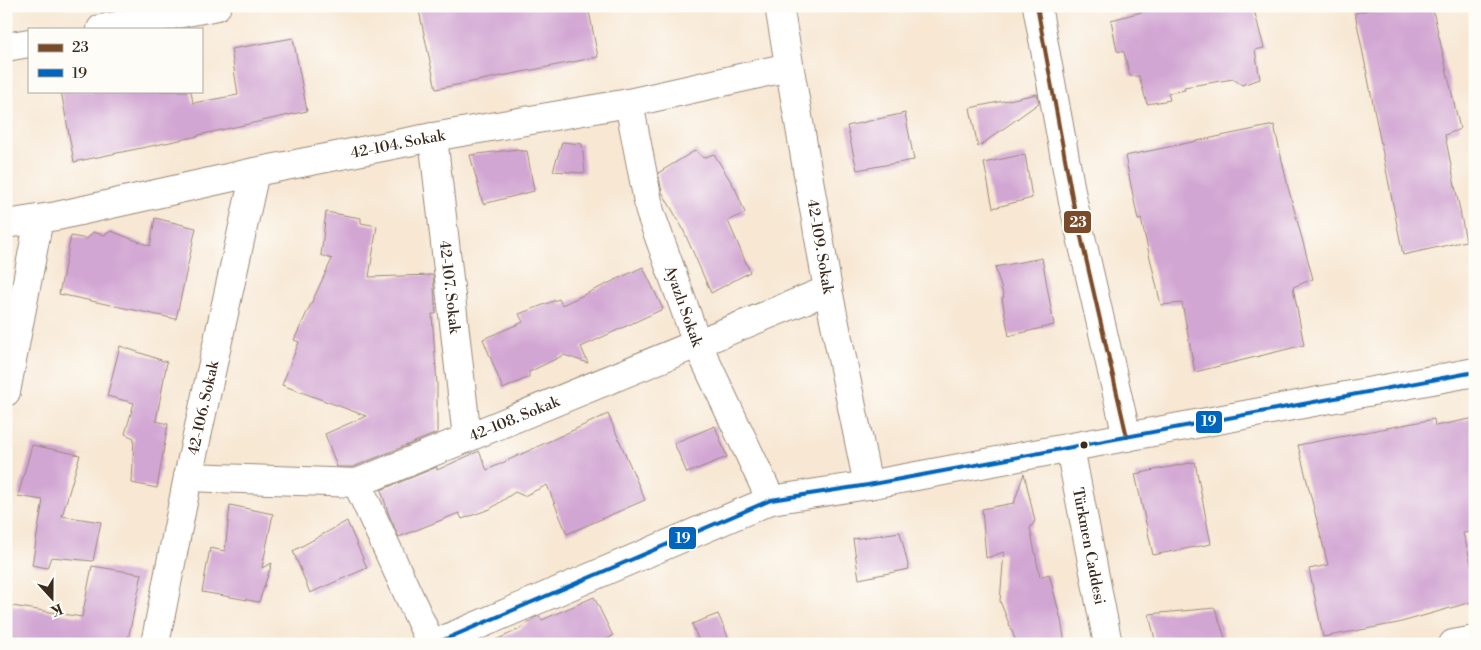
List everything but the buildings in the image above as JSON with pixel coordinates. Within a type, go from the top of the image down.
[{"type":"street","points":[[107,28],[217,6]]},
{"type":"street","name":"42-109. Sokak","points":[[779,6],[828,290],[868,485]]},
{"type":"street","points":[[1037,6],[1073,202],[1127,437]]},
{"type":"street","points":[[6,47],[28,43]]},
{"type":"street","name":"42-104. Sokak","points":[[6,224],[433,137],[629,103],[789,67]]},
{"type":"street","name":"Ayazlı Sokak","points":[[629,103],[650,212],[697,343],[771,500]]},
{"type":"street","name":"42-107. Sokak","points":[[433,137],[467,438]]},
{"type":"street","name":"42-106. Sokak","points":[[155,644],[188,477],[255,172]]},
{"type":"street","points":[[6,392],[39,218]]},
{"type":"street","name":"42-108. Sokak","points":[[188,477],[357,483],[828,290]]},
{"type":"street","points":[[357,483],[444,642],[771,500],[868,485],[1475,372]]},
{"type":"street","name":"Türkmen Caddesi","points":[[1070,448],[1108,644]]},
{"type":"street","points":[[1453,644],[1475,640]]},
{"type":"transit line","name":"23","points":[[1037,6],[1073,202],[1127,437]]},
{"type":"transit line","name":"19","points":[[434,644],[771,500],[868,485],[1475,372]]}]
